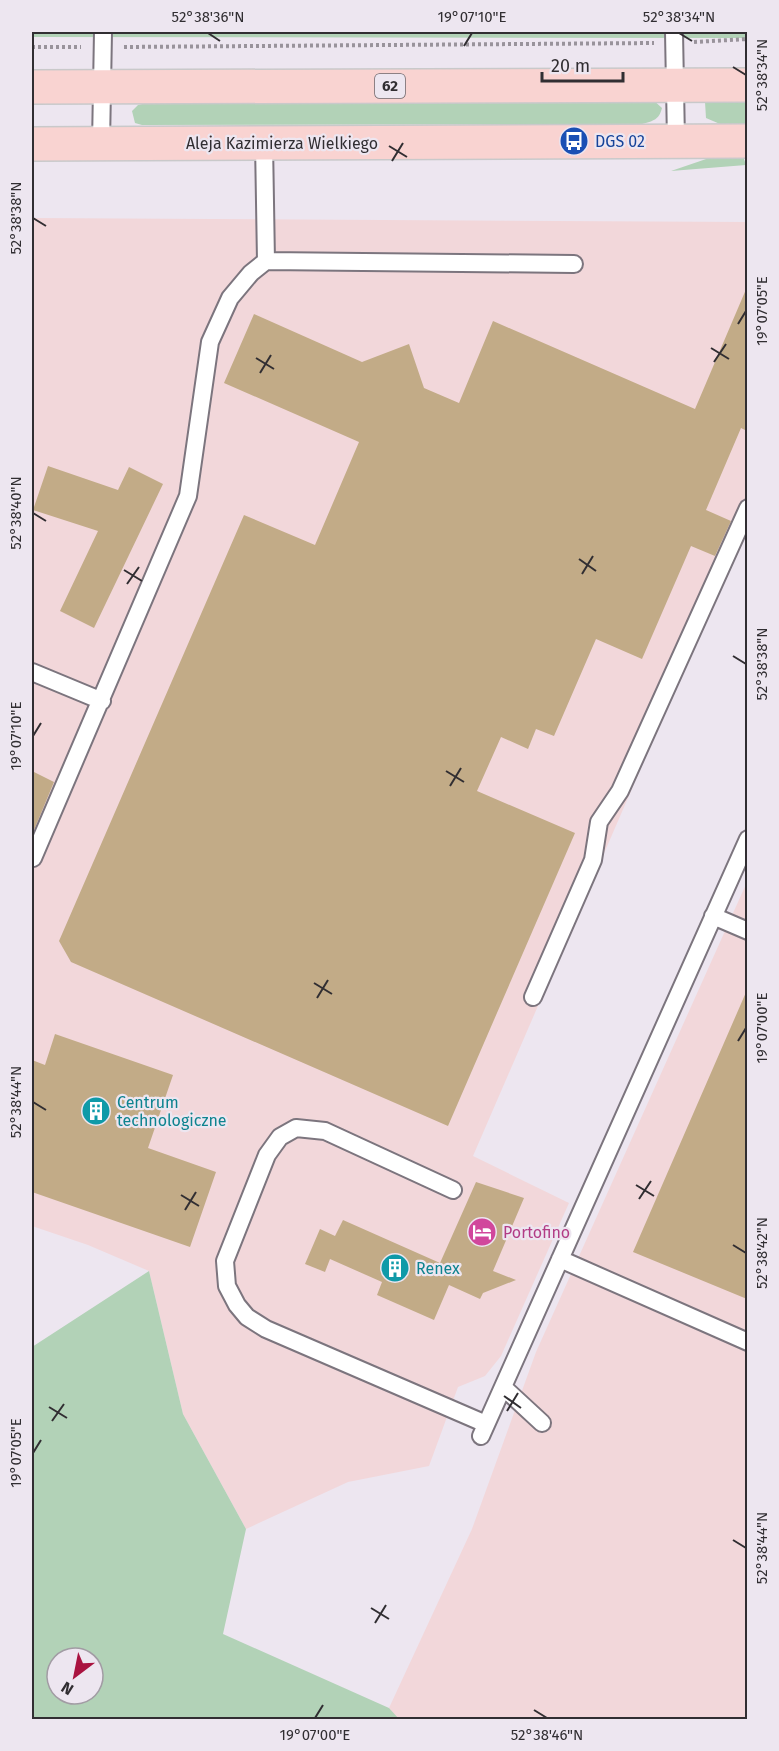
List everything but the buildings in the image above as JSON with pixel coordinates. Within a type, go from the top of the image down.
[{"type":"main road","name":"62","points":[[32,87],[747,85]]},
{"type":"main road","name":"Aleja Kazimierza Wielkiego","points":[[32,144],[747,141]]},
{"type":"lane","points":[[674,37],[676,141]]},
{"type":"lane","points":[[101,144],[103,39]]},
{"type":"lane","points":[[264,143],[266,261]]},
{"type":"lane","points":[[33,858],[188,496],[210,342],[230,298],[251,273],[266,261],[574,264]]},
{"type":"lane","points":[[533,997],[593,860],[599,822],[620,791],[747,508]]},
{"type":"lane","points":[[32,672],[102,701]]},
{"type":"lane","points":[[453,1190],[325,1131],[296,1128],[280,1137],[267,1155],[225,1261],[226,1286],[247,1317],[266,1329],[484,1430],[747,839]]},
{"type":"lane","points":[[713,916],[747,931]]},
{"type":"lane","points":[[560,1258],[747,1342]]},
{"type":"lane","points":[[502,1388],[542,1423]]},
{"type":"path","points":[[32,47],[103,39],[674,37],[747,39]]},
{"type":"shaded area","points":[[32,218],[747,222],[747,523],[473,1156],[569,1203],[501,1356],[485,1376],[458,1387],[429,1466],[348,1482],[246,1529],[183,1414],[149,1271],[88,1245],[32,1226]]},
{"type":"shaded area","points":[[747,882],[747,1719],[399,1720],[389,1708],[472,1529],[536,1352]]},
{"type":"green space","points":[[32,32],[748,32],[747,38],[32,37]]},
{"type":"green space","points":[[651,98],[662,108],[661,112],[655,119],[642,124],[142,125],[135,123],[132,111],[138,105],[155,101]]},
{"type":"green space","points":[[747,100],[747,124],[720,124],[706,118],[705,102]]},
{"type":"green space","points":[[712,157],[740,158],[744,159],[746,165],[671,171]]},
{"type":"green space","points":[[149,1271],[183,1414],[246,1529],[223,1634],[389,1708],[399,1719],[32,1719],[32,1347]]},
{"type":"place","name":"DGS 02","points":[[574,141]]},
{"type":"place","name":"Centrum technologiczne","points":[[96,1111]]},
{"type":"place","name":"Portofino","points":[[482,1232]]},
{"type":"place","name":"Renex","points":[[395,1268]]}]
